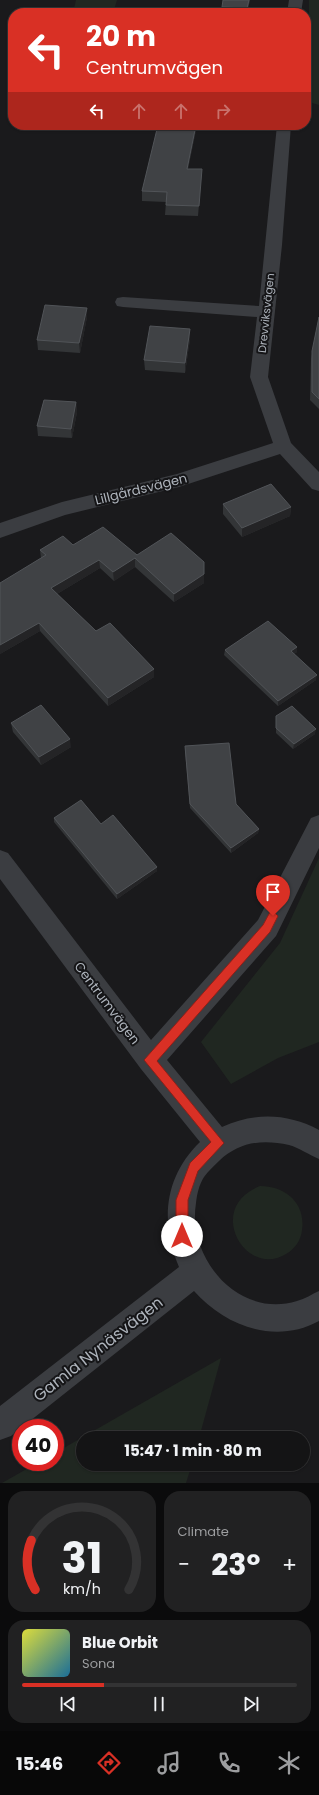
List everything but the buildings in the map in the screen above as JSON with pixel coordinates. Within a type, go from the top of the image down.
[{"type":"street","name":"Drevviksvägen","points":[[284,130],[274,245],[259,377],[283,446],[319,484]]},
{"type":"street","points":[[122,302],[266,312]]},
{"type":"street","name":"Lillgårdsvägen","points":[[0,531],[62,509],[179,480],[283,446]]},
{"type":"street","points":[[150,1060],[267,928],[319,825]]},
{"type":"street","name":"Centrumvägen","points":[[0,860],[150,1060],[218,1143]]},
{"type":"street","points":[[319,1146],[313,1141],[281,1129],[248,1129],[218,1143],[194,1167],[182,1200],[182,1236],[195,1272],[216,1296],[242,1312],[273,1319],[302,1314],[319,1305]]},
{"type":"street","name":"Gamla Nynäsvägen","points":[[0,1425],[195,1272]]},
{"type":"shaded area","points":[[76,0],[117,0],[115,8],[74,8]]},
{"type":"shaded area","points":[[309,0],[319,0],[319,105],[311,103],[311,8],[309,8]]},
{"type":"shaded area","points":[[319,858],[319,1042],[278,1058],[231,1084],[201,1042],[280,943]]},
{"type":"shaded area","points":[[260,1186],[278,1189],[285,1193],[292,1198],[301,1212],[302,1230],[299,1241],[295,1247],[286,1254],[271,1259],[257,1257],[245,1249],[237,1238],[233,1224],[235,1209],[243,1196]]},
{"type":"shaded area","points":[[221,1358],[201,1431],[93,1431]]},
{"type":"shaded area","points":[[76,1441],[76,1471],[190,1471],[186,1483],[2,1483],[23,1471],[64,1471],[64,1448]]},
{"type":"route","points":[[182,1236],[182,1200],[194,1167],[218,1143],[150,1060],[267,928],[273,916]]}]
